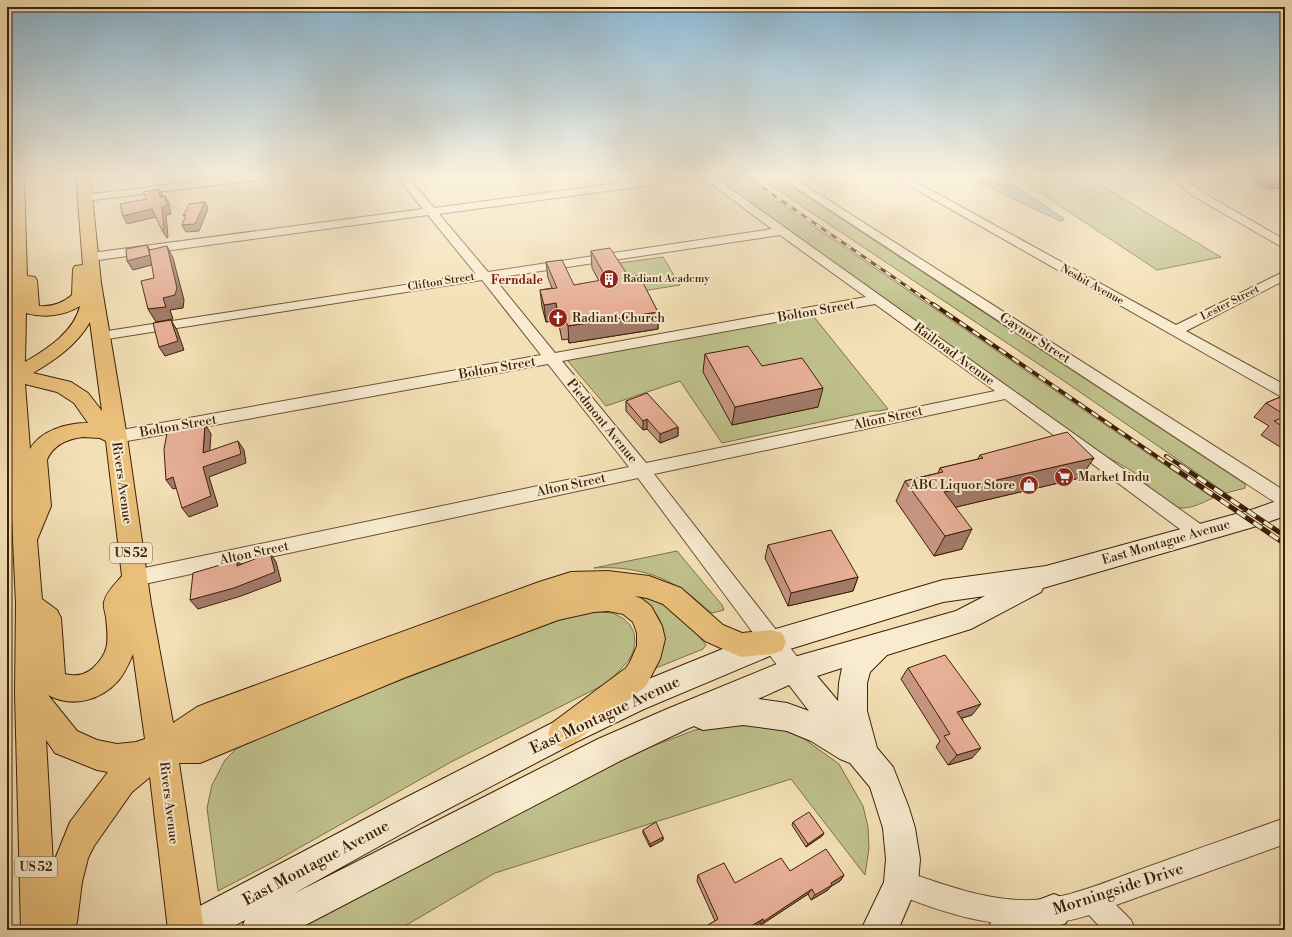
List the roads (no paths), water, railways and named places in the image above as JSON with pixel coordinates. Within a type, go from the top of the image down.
[{"type":"main road","name":"US 52","points":[[18,221],[19,276],[15,375],[29,604],[29,693],[39,930]]},
{"type":"main road","name":"Rivers Avenue","points":[[87,221],[93,282],[135,578],[162,748],[186,930]]},
{"type":"main road","points":[[19,276],[29,281],[31,309],[38,312],[58,308],[76,302],[81,296],[80,272],[91,257]]},
{"type":"main road","points":[[15,375],[41,361],[68,339],[86,315],[93,282]]},
{"type":"main road","points":[[15,375],[64,387],[81,398],[96,418],[116,437]]},
{"type":"main road","points":[[25,540],[39,506],[36,460],[38,454],[46,444],[55,438],[76,430],[89,429],[102,431],[116,437]]},
{"type":"main road","name":"East Montague Avenue","points":[[276,909],[419,808],[563,733],[634,699],[772,642],[943,591],[1046,577],[1257,517],[1285,507]]},
{"type":"main road","name":"East Montague Avenue","points":[[192,930],[276,909],[677,719],[794,670],[962,621],[1046,577]]},
{"type":"main road","points":[[29,604],[48,618],[51,682],[58,687],[71,690],[89,686],[103,679],[114,665],[121,649],[117,602],[135,578]]},
{"type":"main road","points":[[56,930],[59,922],[65,882],[72,856],[82,834],[121,781],[162,748],[207,717],[548,590],[571,583],[608,582],[649,587],[672,596],[714,633],[741,645],[772,642]]},
{"type":"main road","points":[[29,693],[66,742],[97,755],[118,759],[136,757],[162,748],[200,748],[398,667],[556,608],[596,600],[628,604],[638,609],[646,618],[651,631],[652,644],[644,665],[636,677],[563,733]]},
{"type":"main road","points":[[864,755],[852,711],[853,683],[857,665],[879,645]]},
{"type":"main road","points":[[794,670],[882,778],[893,808],[899,828],[903,859],[901,883],[879,930]]},
{"type":"main road","points":[[677,719],[744,711],[787,717],[821,730],[864,755]]},
{"type":"main road","points":[[1006,930],[1054,911]]},
{"type":"street","points":[[91,257],[359,221]]},
{"type":"street","name":"Piedmont Avenue","points":[[439,221],[552,358],[641,470],[794,670]]},
{"type":"street","name":"Railroad Avenue","points":[[767,221],[1008,392],[1199,533]]},
{"type":"street","name":"Gaynor Street","points":[[853,221],[1285,500]]},
{"type":"street","name":"Nesbit Avenue","points":[[978,221],[1285,392]]},
{"type":"street","points":[[1243,221],[1285,245]]},
{"type":"street","name":"Clifton Street","points":[[101,336],[781,231]]},
{"type":"street","name":"Lester Street","points":[[1176,331],[1285,275]]},
{"type":"street","name":"Bolton Street","points":[[116,437],[878,299]]},
{"type":"street","name":"Alton Street","points":[[135,578],[1008,392]]},
{"type":"street","name":"Morningside Drive","points":[[901,883],[981,908],[1020,913],[1054,911],[1094,900],[1285,831]]},
{"type":"street","points":[[1094,900],[1121,930]]},
{"type":"railway","points":[[811,221],[934,305]]},
{"type":"railway","points":[[933,304],[1172,467]]},
{"type":"railway","points":[[1166,456],[1183,467]]},
{"type":"railway","points":[[1171,466],[1285,544]]},
{"type":"railway","points":[[1181,466],[1285,536]]},
{"type":"place","name":"Radiant Academy","points":[[609,279]]},
{"type":"place","name":"Radiant Church","points":[[558,318]]},
{"type":"place","name":"Market Indu","points":[[1064,477]]},
{"type":"place","name":"ABC Liquor Store","points":[[1029,485]]},
{"type":"district","name":"Ferndale","points":[[517,280]]}]
